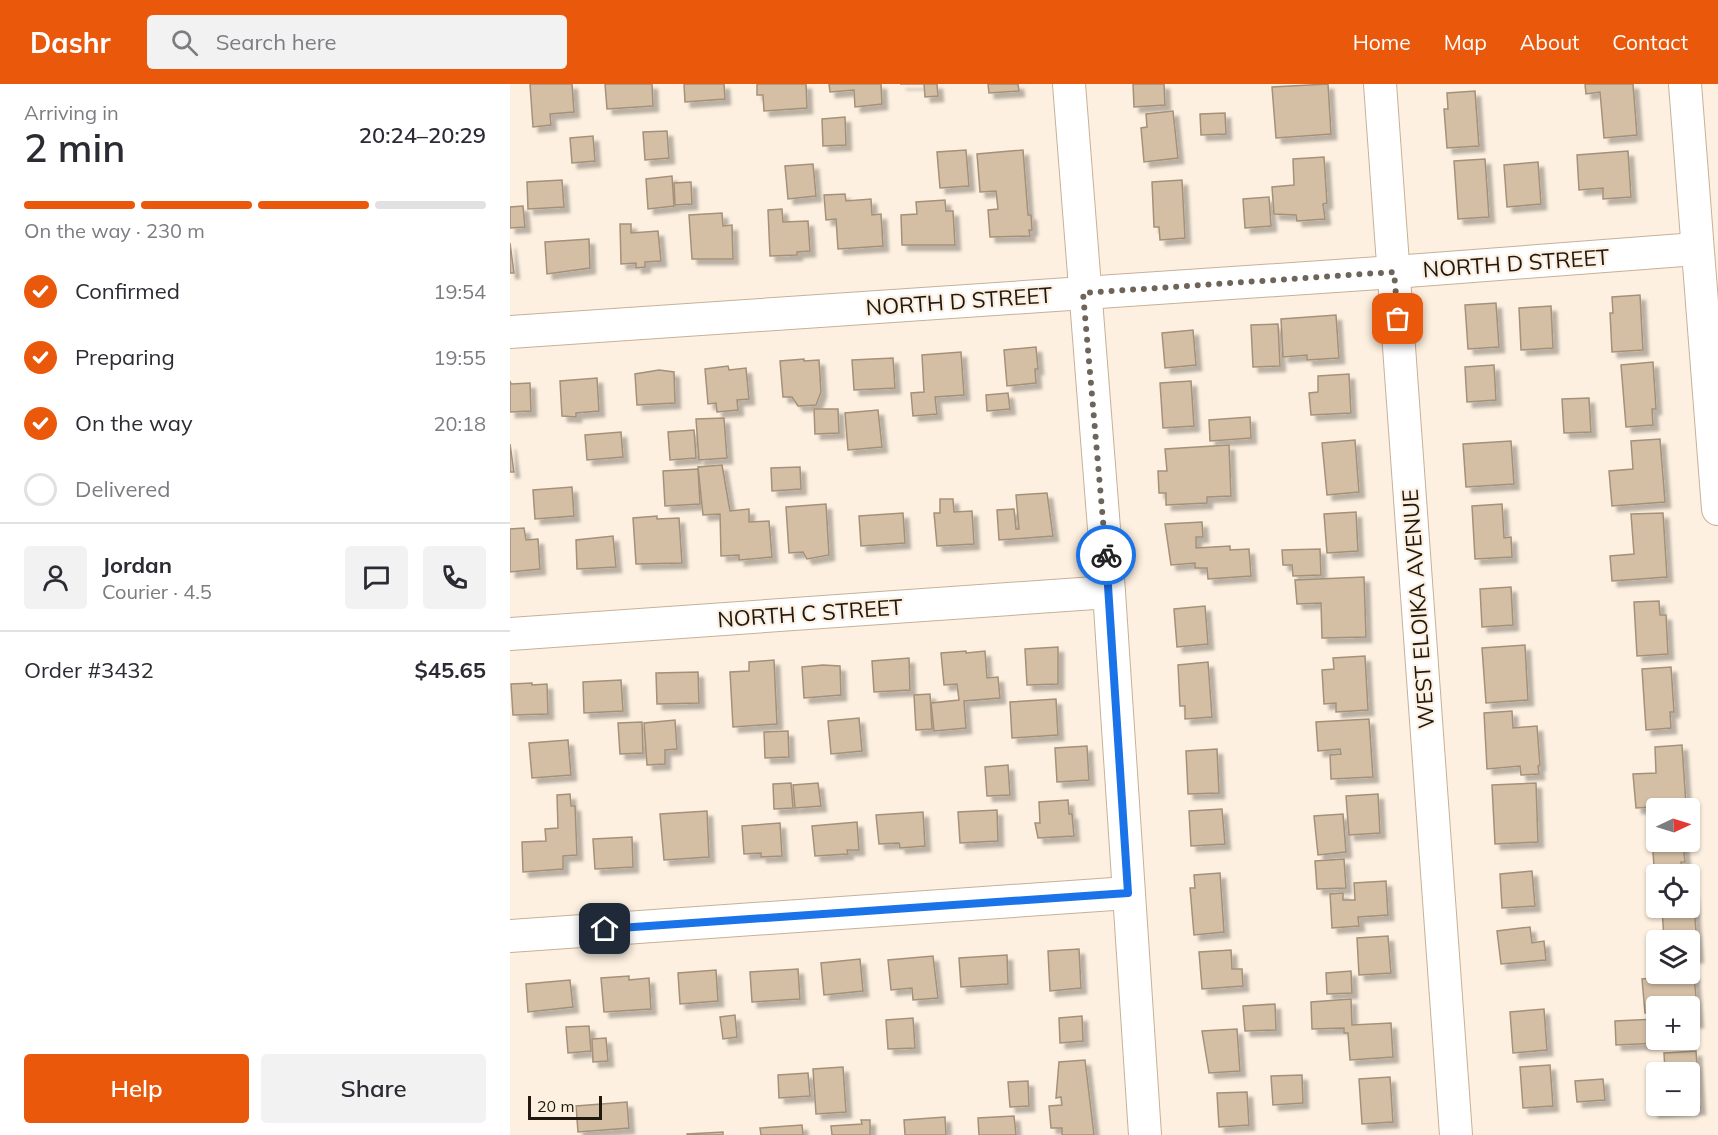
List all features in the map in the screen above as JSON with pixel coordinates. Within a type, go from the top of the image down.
[{"type":"street","points":[[1069,84],[1083,293],[1109,592],[1146,1135]]},
{"type":"street","name":"WEST ELOIKA AVENUE","points":[[1380,84],[1456,1135]]},
{"type":"street","points":[[1685,84],[1696,249],[1718,509]]},
{"type":"street","name":"NORTH D STREET","points":[[510,332],[1394,272],[1696,249]]},
{"type":"street","name":"NORTH C STREET","points":[[510,634],[1109,592]]},
{"type":"street","points":[[510,936],[1128,893]]},
{"type":"building","points":[[530,84],[572,84],[574,112],[550,114],[551,125],[533,127]]},
{"type":"building","points":[[605,84],[652,84],[653,106],[607,109]]},
{"type":"building","points":[[684,84],[724,84],[725,99],[685,102]]},
{"type":"building","points":[[757,84],[806,84],[807,108],[764,111],[763,95],[757,95]]},
{"type":"building","points":[[829,84],[881,84],[882,104],[855,107],[854,90],[830,92]]},
{"type":"building","points":[[924,84],[937,84],[938,96],[925,97]]},
{"type":"building","points":[[988,84],[1018,84],[1019,91],[989,93]]},
{"type":"building","points":[[1133,84],[1164,84],[1165,105],[1134,107]]},
{"type":"building","points":[[1328,84],[1331,134],[1276,138],[1272,87]]},
{"type":"building","points":[[1585,84],[1633,84],[1637,135],[1604,138],[1600,92],[1586,94]]},
{"type":"building","points":[[1475,91],[1479,146],[1447,148],[1444,109],[1448,109],[1447,93]]},
{"type":"building","points":[[1173,111],[1178,158],[1144,162],[1141,128],[1147,127],[1146,114]]},
{"type":"building","points":[[1225,113],[1226,134],[1201,135],[1200,114]]},
{"type":"building","points":[[845,117],[846,145],[823,146],[822,119]]},
{"type":"building","points":[[667,131],[669,158],[645,160],[643,132]]},
{"type":"building","points":[[593,136],[595,161],[572,163],[570,138]]},
{"type":"building","points":[[966,150],[969,186],[940,188],[937,152]]},
{"type":"building","points":[[1023,150],[1028,215],[1031,215],[1030,236],[990,237],[988,210],[998,209],[996,191],[980,192],[977,154]]},
{"type":"building","points":[[1628,151],[1631,197],[1603,199],[1603,188],[1579,190],[1577,155]]},
{"type":"building","points":[[1324,157],[1327,203],[1323,204],[1325,219],[1297,221],[1296,215],[1274,214],[1272,187],[1294,185],[1293,159]]},
{"type":"building","points":[[1485,159],[1489,217],[1458,219],[1454,161]]},
{"type":"building","points":[[1538,162],[1541,204],[1507,207],[1504,165]]},
{"type":"building","points":[[813,164],[816,196],[788,199],[785,166]]},
{"type":"building","points":[[672,176],[674,206],[648,209],[646,179]]},
{"type":"building","points":[[562,180],[564,207],[528,209],[527,182]]},
{"type":"building","points":[[1182,180],[1185,238],[1160,240],[1159,227],[1154,227],[1152,182]]},
{"type":"building","points":[[691,182],[692,204],[675,205],[674,183]]},
{"type":"building","points":[[845,194],[846,201],[871,199],[872,215],[881,214],[883,246],[838,249],[836,219],[826,220],[824,195]]},
{"type":"building","points":[[1269,197],[1271,226],[1245,228],[1243,199]]},
{"type":"building","points":[[945,200],[946,211],[953,211],[955,245],[902,245],[901,215],[917,214],[916,202]]},
{"type":"building","points":[[523,206],[525,227],[510,228],[510,207]]},
{"type":"building","points":[[782,209],[783,222],[808,221],[810,251],[797,252],[797,255],[770,256],[768,210]]},
{"type":"building","points":[[722,213],[723,226],[732,225],[733,259],[692,259],[689,215]]},
{"type":"building","points":[[620,224],[631,224],[631,233],[658,231],[661,261],[645,262],[645,267],[636,268],[636,263],[621,264]]},
{"type":"building","points":[[589,239],[590,268],[547,274],[545,242]]},
{"type":"building","points":[[510,243],[514,273],[510,273]]},
{"type":"building","points":[[1640,295],[1643,350],[1612,352],[1610,313],[1613,313],[1612,297]]},
{"type":"building","points":[[1496,303],[1499,347],[1468,349],[1465,305]]},
{"type":"building","points":[[1551,306],[1553,348],[1521,350],[1519,308]]},
{"type":"building","points":[[1336,315],[1339,358],[1307,360],[1307,355],[1283,357],[1281,319]]},
{"type":"building","points":[[1278,324],[1280,366],[1253,367],[1251,325]]},
{"type":"building","points":[[1193,330],[1196,365],[1165,368],[1162,333]]},
{"type":"building","points":[[1036,347],[1038,369],[1035,369],[1036,383],[1007,386],[1004,350]]},
{"type":"building","points":[[961,352],[964,395],[935,397],[937,414],[913,416],[911,393],[924,392],[922,355]]},
{"type":"building","points":[[893,358],[895,388],[854,390],[852,360]]},
{"type":"building","points":[[804,359],[804,361],[819,360],[821,392],[816,405],[798,406],[792,397],[783,397],[780,361]]},
{"type":"building","points":[[1653,362],[1656,409],[1652,409],[1653,425],[1626,427],[1621,365]]},
{"type":"building","points":[[1494,365],[1496,400],[1467,402],[1465,367]]},
{"type":"building","points":[[728,366],[729,370],[746,368],[749,399],[737,400],[738,410],[717,412],[716,403],[708,404],[705,369]]},
{"type":"building","points":[[659,370],[674,372],[675,403],[637,405],[635,374]]},
{"type":"building","points":[[1349,374],[1351,413],[1311,415],[1309,393],[1318,392],[1318,376]]},
{"type":"building","points":[[597,378],[599,411],[576,413],[576,417],[562,416],[560,381]]},
{"type":"building","points":[[510,381],[511,384],[530,383],[531,411],[510,412]]},
{"type":"building","points":[[1191,381],[1194,426],[1163,428],[1160,383]]},
{"type":"building","points":[[1008,393],[1010,409],[987,411],[986,395]]},
{"type":"building","points":[[1589,398],[1591,432],[1564,433],[1562,399]]},
{"type":"building","points":[[814,409],[838,409],[839,433],[815,434]]},
{"type":"building","points":[[878,410],[882,447],[848,450],[845,413]]},
{"type":"building","points":[[1250,417],[1251,438],[1210,441],[1209,420]]},
{"type":"building","points":[[724,418],[727,458],[699,460],[696,419]]},
{"type":"building","points":[[694,430],[696,458],[670,460],[668,432]]},
{"type":"building","points":[[621,432],[623,457],[587,460],[585,435]]},
{"type":"building","points":[[1660,439],[1665,502],[1612,506],[1609,471],[1633,469],[1631,441]]},
{"type":"building","points":[[1355,440],[1359,492],[1327,495],[1322,443]]},
{"type":"building","points":[[1511,441],[1514,484],[1466,487],[1463,444]]},
{"type":"building","points":[[510,444],[514,472],[510,472]]},
{"type":"building","points":[[1229,445],[1231,496],[1207,497],[1207,503],[1166,505],[1166,493],[1159,493],[1158,471],[1167,471],[1165,449]]},
{"type":"building","points":[[722,465],[730,511],[749,509],[749,522],[769,521],[772,557],[739,560],[739,555],[721,556],[720,514],[703,515],[698,467]]},
{"type":"building","points":[[800,467],[801,489],[772,491],[771,468]]},
{"type":"building","points":[[698,469],[700,504],[665,506],[663,471]]},
{"type":"building","points":[[572,487],[574,516],[535,519],[533,490]]},
{"type":"building","points":[[1047,493],[1053,536],[999,540],[997,510],[1014,509],[1016,529],[1019,529],[1016,495]]},
{"type":"building","points":[[940,499],[953,499],[954,512],[972,511],[974,544],[937,546],[934,513],[940,513]]},
{"type":"building","points":[[826,504],[829,555],[807,559],[803,552],[789,553],[786,507]]},
{"type":"building","points":[[1502,504],[1504,538],[1511,537],[1512,557],[1475,559],[1472,506]]},
{"type":"building","points":[[1356,512],[1358,551],[1327,553],[1324,514]]},
{"type":"building","points":[[903,513],[905,543],[861,546],[859,516]]},
{"type":"building","points":[[1663,513],[1667,577],[1612,581],[1610,556],[1634,554],[1631,514]]},
{"type":"building","points":[[657,516],[657,519],[679,518],[682,563],[636,564],[633,518]]},
{"type":"building","points":[[1202,522],[1203,537],[1196,537],[1196,548],[1230,546],[1230,550],[1249,549],[1251,576],[1208,579],[1207,568],[1195,568],[1195,563],[1171,565],[1165,524]]},
{"type":"building","points":[[524,528],[526,540],[538,539],[540,569],[510,572],[510,529]]},
{"type":"building","points":[[613,536],[616,567],[577,569],[576,540]]},
{"type":"building","points":[[1320,549],[1321,575],[1293,576],[1292,565],[1283,565],[1282,550]]},
{"type":"building","points":[[1364,577],[1366,637],[1322,638],[1321,603],[1297,604],[1295,580]]},
{"type":"building","points":[[1511,587],[1513,625],[1482,627],[1480,589]]},
{"type":"building","points":[[1659,601],[1660,615],[1666,615],[1668,654],[1637,656],[1634,602]]},
{"type":"building","points":[[1205,606],[1208,644],[1177,647],[1174,609]]},
{"type":"building","points":[[1525,645],[1528,700],[1486,703],[1482,648]]},
{"type":"building","points":[[1058,647],[1058,684],[1027,685],[1025,649]]},
{"type":"building","points":[[966,651],[966,653],[985,651],[987,678],[998,677],[1000,698],[964,701],[966,728],[934,731],[931,703],[959,700],[957,684],[944,685],[941,653]]},
{"type":"building","points":[[1365,656],[1368,710],[1336,712],[1336,703],[1324,704],[1322,670],[1334,669],[1333,658]]},
{"type":"building","points":[[909,658],[910,690],[874,692],[872,661]]},
{"type":"building","points":[[774,660],[777,724],[733,727],[730,672],[749,671],[749,662]]},
{"type":"building","points":[[1208,662],[1212,717],[1185,719],[1185,706],[1180,706],[1178,665]]},
{"type":"building","points":[[840,666],[841,695],[804,698],[802,667]]},
{"type":"building","points":[[1671,667],[1674,712],[1670,712],[1671,728],[1646,730],[1642,669]]},
{"type":"building","points":[[698,672],[699,703],[657,704],[656,673]]},
{"type":"building","points":[[621,680],[623,711],[584,713],[583,682]]},
{"type":"building","points":[[532,683],[532,685],[547,684],[548,714],[513,715],[511,684]]},
{"type":"building","points":[[930,694],[932,729],[916,730],[914,695]]},
{"type":"building","points":[[1056,699],[1058,735],[1012,738],[1010,702]]},
{"type":"building","points":[[1512,711],[1513,728],[1537,726],[1539,774],[1521,775],[1520,766],[1487,769],[1484,713]]},
{"type":"building","points":[[859,718],[862,751],[831,754],[828,721]]},
{"type":"building","points":[[1369,719],[1373,777],[1331,779],[1330,755],[1341,754],[1340,749],[1318,751],[1316,722]]},
{"type":"building","points":[[675,720],[677,749],[665,750],[665,764],[647,765],[644,723]]},
{"type":"building","points":[[642,722],[643,753],[620,754],[618,723]]},
{"type":"building","points":[[788,731],[789,757],[765,758],[764,732]]},
{"type":"building","points":[[568,740],[571,775],[532,778],[529,743]]},
{"type":"building","points":[[1682,745],[1686,798],[1646,798],[1646,807],[1636,808],[1633,774],[1656,773],[1655,747]]},
{"type":"building","points":[[1087,746],[1089,780],[1057,782],[1055,748]]},
{"type":"building","points":[[1217,749],[1219,793],[1188,794],[1186,751]]},
{"type":"building","points":[[1008,765],[1010,795],[987,796],[985,767]]},
{"type":"building","points":[[791,783],[793,808],[774,809],[773,784]]},
{"type":"building","points":[[818,783],[821,806],[795,808],[793,785]]},
{"type":"building","points":[[1536,783],[1538,842],[1495,844],[1492,785]]},
{"type":"building","points":[[570,794],[571,806],[575,806],[577,855],[563,856],[563,869],[523,872],[522,842],[546,841],[545,829],[558,828],[557,795]]},
{"type":"building","points":[[1378,794],[1380,833],[1349,835],[1346,796]]},
{"type":"building","points":[[1068,800],[1074,836],[1038,838],[1035,823],[1040,823],[1039,802]]},
{"type":"building","points":[[1222,809],[1225,844],[1191,846],[1189,811]]},
{"type":"building","points":[[997,810],[998,841],[960,843],[958,812]]},
{"type":"building","points":[[707,811],[709,857],[664,860],[660,814]]},
{"type":"building","points":[[923,812],[925,846],[900,848],[899,843],[879,844],[876,815]]},
{"type":"building","points":[[1343,814],[1346,852],[1318,855],[1314,816]]},
{"type":"building","points":[[857,822],[859,850],[847,850],[848,854],[815,856],[812,826]]},
{"type":"building","points":[[780,823],[782,856],[761,857],[761,853],[744,854],[742,826]]},
{"type":"building","points":[[632,837],[633,867],[595,869],[593,839]]},
{"type":"building","points":[[1653,852],[1684,852],[1685,862],[1681,862],[1681,864],[1654,864]]},
{"type":"building","points":[[1344,859],[1346,888],[1317,889],[1315,861]]},
{"type":"building","points":[[1532,871],[1535,906],[1502,908],[1500,874]]},
{"type":"building","points":[[1220,873],[1224,932],[1194,935],[1190,888],[1195,888],[1194,875]]},
{"type":"building","points":[[1386,881],[1388,915],[1358,917],[1359,926],[1332,928],[1330,894],[1343,893],[1343,900],[1355,900],[1354,883]]},
{"type":"building","points":[[1663,918],[1695,918],[1696,930],[1663,930]]},
{"type":"building","points":[[1530,927],[1532,943],[1544,941],[1546,960],[1501,964],[1497,931]]},
{"type":"building","points":[[1388,936],[1391,973],[1359,975],[1357,938]]},
{"type":"building","points":[[1079,949],[1081,988],[1050,991],[1048,951]]},
{"type":"building","points":[[1231,950],[1232,969],[1242,969],[1243,986],[1202,989],[1199,952]]},
{"type":"building","points":[[1007,955],[1008,984],[961,987],[959,958]]},
{"type":"building","points":[[933,956],[938,998],[913,1000],[912,988],[891,990],[888,960]]},
{"type":"building","points":[[860,959],[863,991],[824,995],[821,963]]},
{"type":"building","points":[[798,969],[800,999],[752,1002],[750,972]]},
{"type":"building","points":[[716,970],[718,1001],[680,1004],[678,973]]},
{"type":"building","points":[[1351,971],[1352,993],[1327,994],[1326,973]]},
{"type":"building","points":[[629,976],[629,980],[649,978],[651,1009],[604,1012],[601,978]]},
{"type":"building","points":[[1642,979],[1646,979],[1646,984],[1695,984],[1696,996],[1646,996],[1645,1013]]},
{"type":"building","points":[[570,980],[573,1007],[528,1012],[526,984]]},
{"type":"building","points":[[1351,999],[1352,1025],[1391,1023],[1393,1057],[1350,1060],[1348,1033],[1344,1033],[1344,1028],[1312,1029],[1311,1002]]},
{"type":"building","points":[[1275,1004],[1276,1030],[1245,1031],[1243,1006]]},
{"type":"building","points":[[1544,1009],[1547,1050],[1513,1053],[1510,1012]]},
{"type":"building","points":[[735,1015],[737,1037],[723,1039],[720,1017]]},
{"type":"building","points":[[1082,1016],[1083,1041],[1060,1043],[1059,1018]]},
{"type":"building","points":[[913,1018],[915,1048],[888,1049],[886,1020]]},
{"type":"building","points":[[1646,1019],[1646,1044],[1616,1045],[1615,1021]]},
{"type":"building","points":[[589,1026],[591,1051],[568,1053],[566,1027]]},
{"type":"building","points":[[1237,1029],[1240,1071],[1209,1073],[1202,1031]]},
{"type":"building","points":[[606,1038],[608,1061],[593,1062],[592,1039]]},
{"type":"building","points":[[1696,1051],[1697,1062],[1664,1062],[1664,1053]]},
{"type":"building","points":[[1085,1060],[1094,1135],[1062,1135],[1062,1128],[1051,1128],[1049,1106],[1062,1105],[1061,1097],[1056,1098],[1059,1062]]},
{"type":"building","points":[[1550,1065],[1553,1106],[1523,1108],[1520,1067]]},
{"type":"building","points":[[843,1067],[846,1112],[816,1114],[813,1069]]},
{"type":"building","points":[[808,1073],[810,1096],[779,1098],[778,1075]]},
{"type":"building","points":[[1302,1075],[1303,1103],[1273,1105],[1271,1076]]},
{"type":"building","points":[[1390,1077],[1393,1122],[1362,1124],[1359,1079]]},
{"type":"building","points":[[1603,1079],[1605,1100],[1577,1102],[1575,1081]]},
{"type":"building","points":[[1028,1081],[1029,1106],[1010,1107],[1008,1082]]},
{"type":"building","points":[[1247,1092],[1249,1125],[1219,1127],[1217,1093]]},
{"type":"building","points":[[627,1102],[629,1128],[578,1132],[576,1106]]},
{"type":"building","points":[[1014,1116],[1016,1135],[979,1135],[978,1118]]},
{"type":"building","points":[[945,1117],[946,1135],[905,1135],[904,1120]]},
{"type":"building","points":[[861,1120],[870,1120],[870,1135],[832,1135],[831,1126],[862,1124]]},
{"type":"building","points":[[802,1125],[803,1135],[761,1135],[760,1128]]},
{"type":"building","points":[[723,1132],[723,1135],[687,1135],[687,1134]]},
{"type":"way so far","points":[[1106,555],[1083,293],[1394,272],[1398,319]]},
{"type":"route","points":[[605,929],[1128,893],[1106,555]]}]
